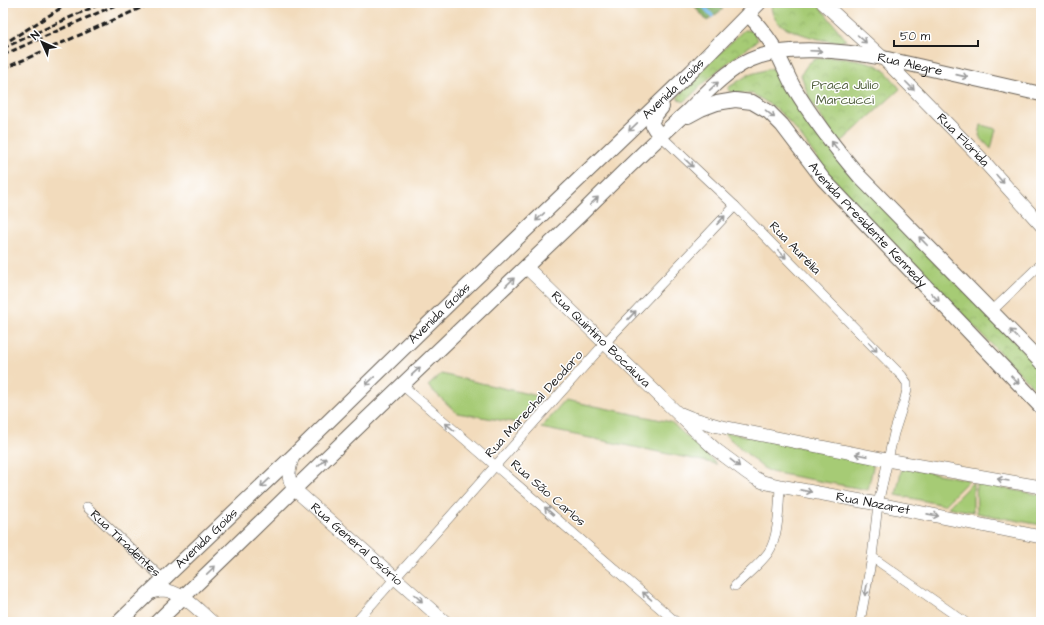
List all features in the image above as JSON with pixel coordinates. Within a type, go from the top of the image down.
[{"type":"main road","name":"Avenida Goiás","points":[[119,622],[692,71],[759,3]]},
{"type":"main road","name":"Avenida Presidente Kennedy","points":[[748,14],[768,38],[777,52],[793,86],[824,133],[845,160],[1041,362]]},
{"type":"main road","name":"Rua Alegre","points":[[777,52],[808,51],[861,54],[1041,94]]},
{"type":"main road","name":"Avenida Goiás","points":[[157,622],[675,122],[734,69],[750,60],[777,52]]},
{"type":"main road","points":[[661,136],[653,127],[652,119],[692,71]]},
{"type":"main road","name":"Avenida Presidente Kennedy","points":[[675,122],[717,103],[735,100],[752,102],[770,112],[782,125],[823,179],[1041,406]]},
{"type":"street","name":"Rua Flórida","points":[[823,3],[883,58],[980,157],[1041,225]]},
{"type":"street","name":"Rua Aurélia","points":[[661,136],[734,206],[907,382],[904,402],[887,460]]},
{"type":"street","name":"Rua Marechal Deodoro","points":[[356,622],[605,343],[734,206]]},
{"type":"street","points":[[992,311],[1041,264]]},
{"type":"street","name":"Rua Quintino Bocaiuva","points":[[526,267],[715,448]]},
{"type":"street","name":"Rua São Carlos","points":[[402,385],[676,622]]},
{"type":"street","name":"Rua Quintino Bocaiuva","points":[[675,411],[691,418],[718,426]]},
{"type":"street","points":[[715,448],[713,441],[718,426],[887,460],[1041,487]]},
{"type":"street","name":"Rua Nazaret","points":[[715,448],[755,478],[763,482],[1041,537]]},
{"type":"street","points":[[293,456],[288,477],[294,489]]},
{"type":"street","points":[[860,622],[872,557],[878,504],[887,460]]},
{"type":"street","points":[[735,586],[763,559],[773,544],[779,507],[780,486]]},
{"type":"street","name":"Rua General Osório","points":[[294,489],[445,622]]},
{"type":"street","name":"Rua Tiradentes","points":[[87,507],[164,579]]},
{"type":"street","points":[[872,557],[965,622]]},
{"type":"street","name":"Rua Tiradentes","points":[[150,592],[163,590],[173,592],[183,598],[212,622]]},
{"type":"green space","points":[[692,3],[717,3],[723,9],[707,21]]},
{"type":"green space","points":[[774,3],[817,3],[846,40],[837,42],[823,40],[786,28],[774,17],[771,8]]},
{"type":"green space","points":[[744,30],[753,31],[758,40],[717,71],[684,102],[677,98],[697,74]]},
{"type":"green space","name":"Praça Julio Marcucci","points":[[837,57],[861,60],[878,66],[890,76],[900,89],[839,144],[810,100],[801,75],[808,64],[815,59]]},
{"type":"green space","points":[[772,68],[839,160],[1041,369],[1041,395],[872,222],[829,175],[801,136],[785,117],[774,107],[753,94],[733,93],[728,90],[729,87],[748,75]]},
{"type":"green space","points":[[981,125],[996,129],[991,149],[979,136]]},
{"type":"green space","points":[[441,374],[542,397],[518,423],[457,413],[428,386]]},
{"type":"green space","points":[[566,400],[671,422],[717,464],[541,428]]},
{"type":"green space","points":[[721,431],[874,462],[868,490],[771,472],[762,467]]},
{"type":"green space","points":[[902,467],[969,480],[944,505],[896,495]]},
{"type":"green space","points":[[973,482],[973,512],[948,507]]},
{"type":"green space","points":[[976,483],[1041,495],[1041,525],[977,513]]},
{"type":"waterway","points":[[701,3],[712,16]]},
{"type":"railway","points":[[10,40],[69,3]]},
{"type":"railway","points":[[3,48],[102,3]]},
{"type":"railway","points":[[3,55],[120,3]]},
{"type":"railway","points":[[3,69],[152,3]]}]
